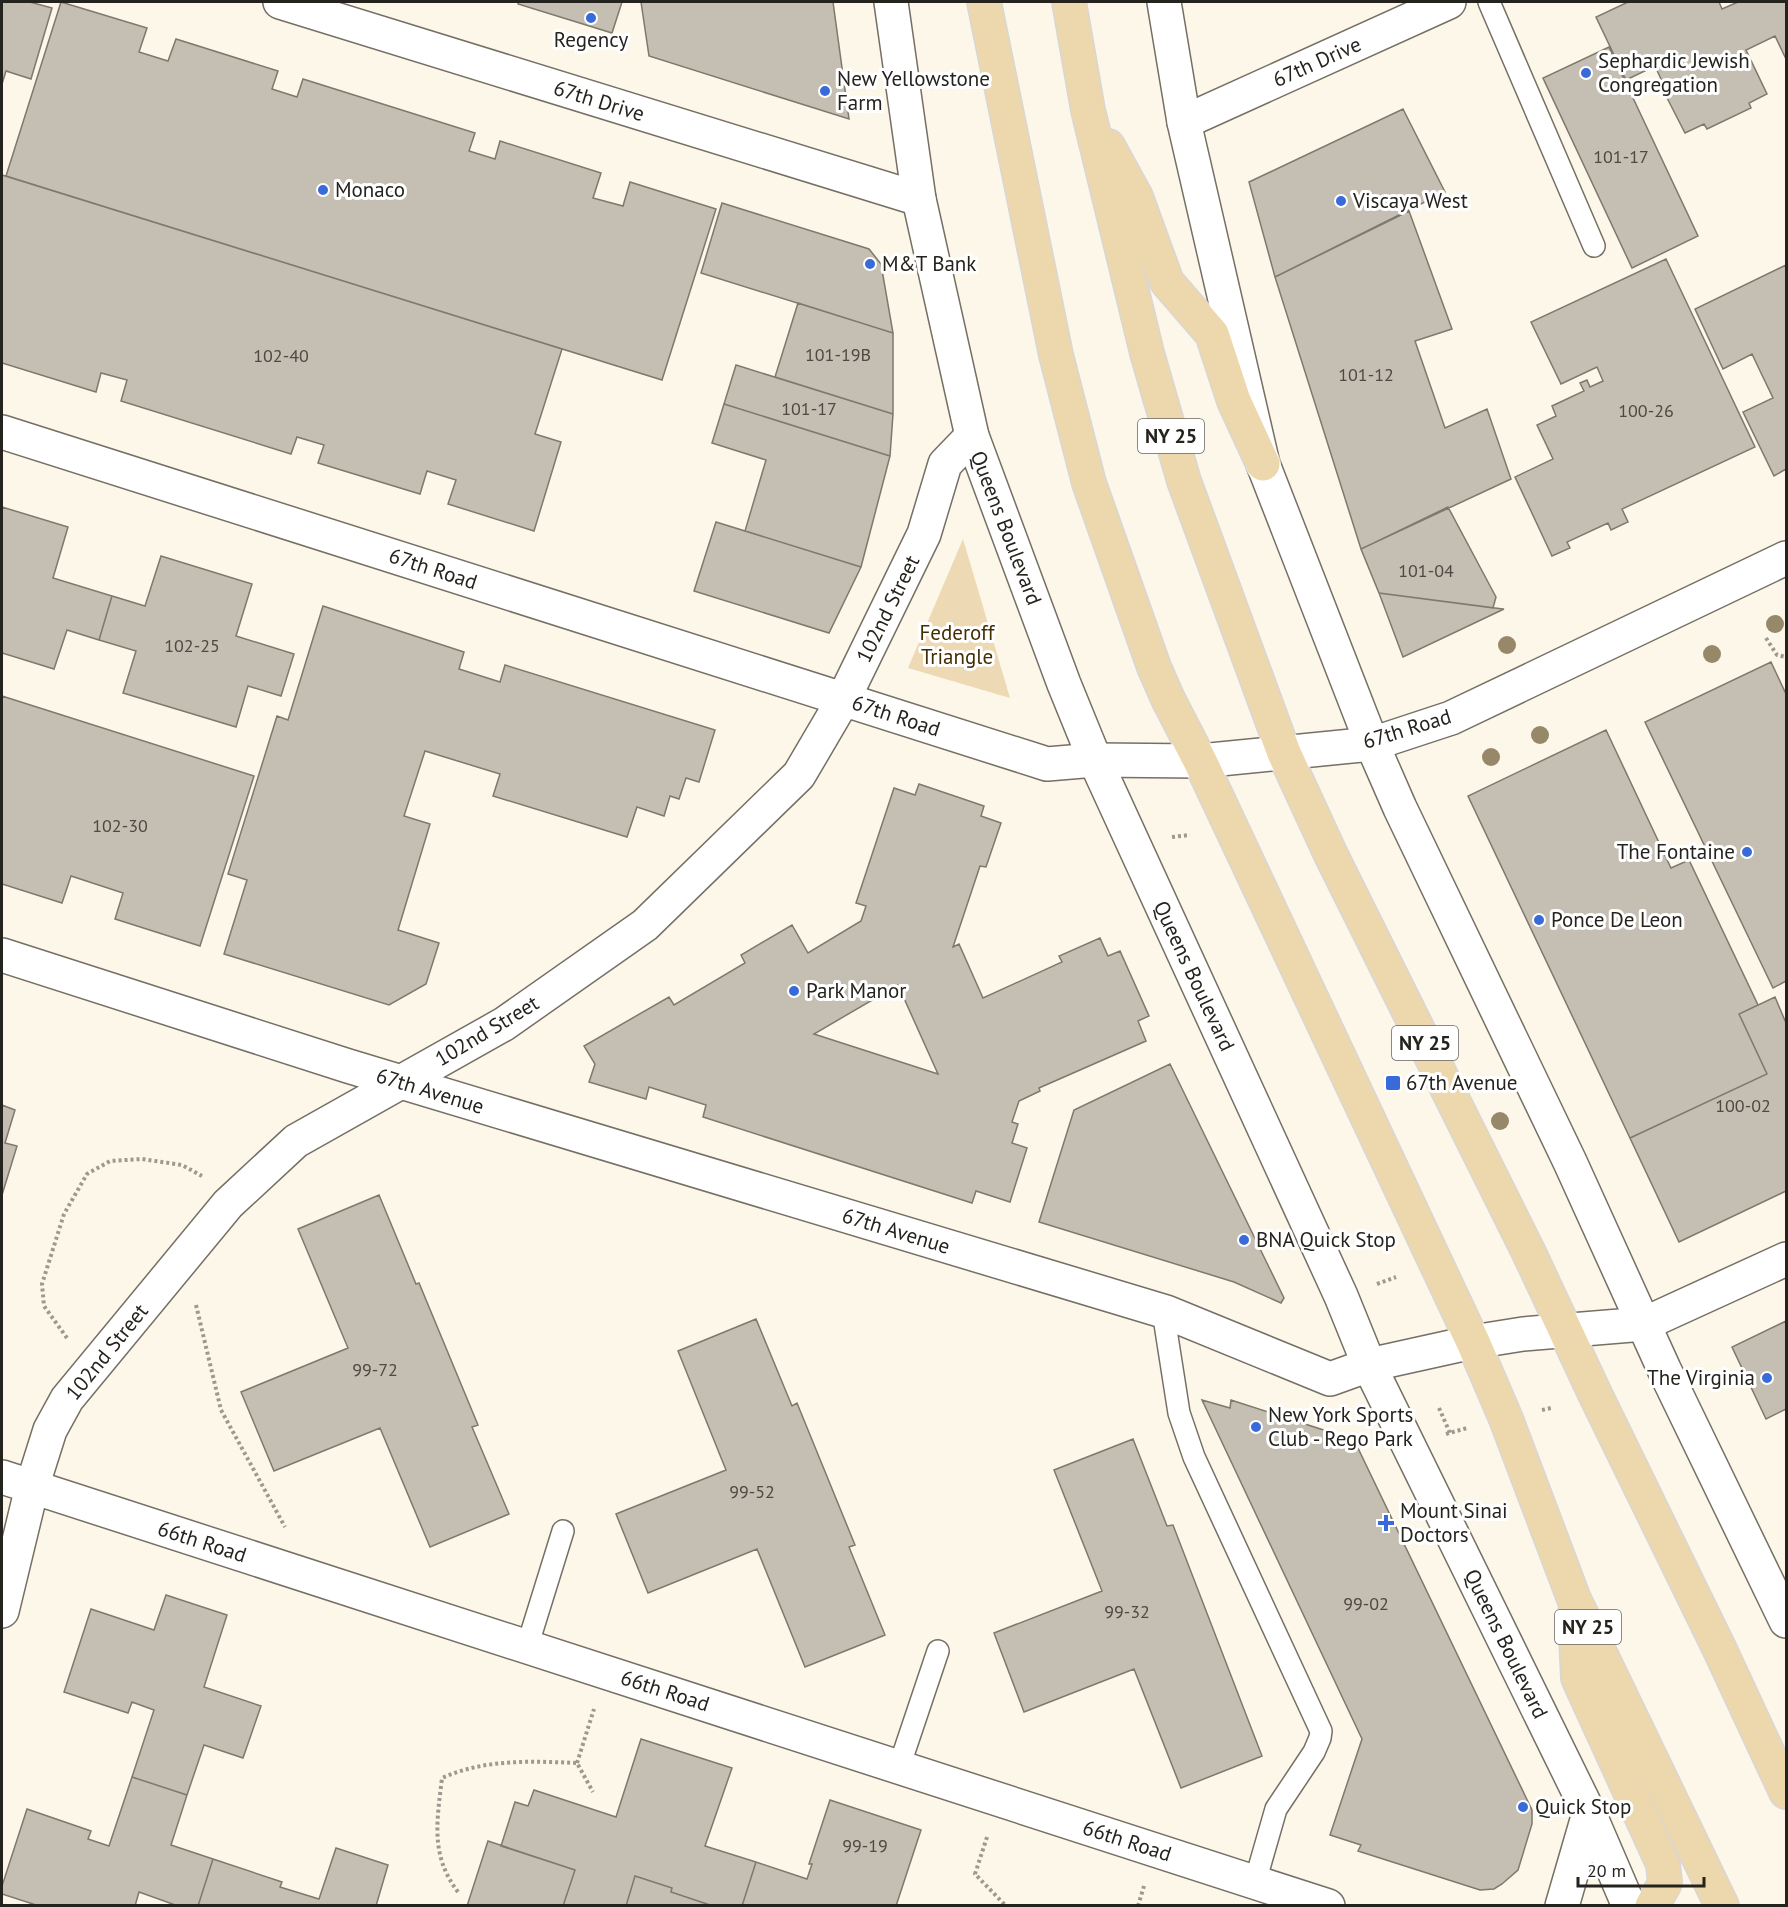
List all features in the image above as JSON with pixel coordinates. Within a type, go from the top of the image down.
[{"type":"main road","name":"NY 25","points":[[984,2],[1056,355],[1089,483],[1154,667],[1473,1342],[1506,1419],[1574,1599],[1722,1905]]},
{"type":"main road","name":"NY 25","points":[[1069,2],[1088,110],[1147,353],[1184,481],[1284,753],[1331,855],[1529,1253],[1786,1792]]},
{"type":"main road","points":[[1088,110],[1136,197],[1167,282],[1212,334],[1234,401],[1263,464]]},
{"type":"main road","points":[[1574,1599],[1578,1678],[1663,1864],[1665,1882],[1652,1905]]},
{"type":"street","name":"67th Drive","points":[[280,2],[919,199]]},
{"type":"street","name":"Queens Boulevard","points":[[891,2],[919,199],[972,436],[1068,695],[1095,760],[1341,1296],[1369,1365],[1589,1813],[1629,1905]]},
{"type":"street","points":[[1164,2],[1184,122],[1263,464],[1372,744],[1400,808],[1786,1622]]},
{"type":"street","name":"67th Drive","points":[[1184,122],[1449,2]]},
{"type":"street","name":"67th Road","points":[[2,432],[1047,764],[1095,760],[1200,761],[1372,744],[1450,718],[1786,558]]},
{"type":"street","name":"102nd Street","points":[[2,1611],[17,1482],[67,1399],[228,1204],[296,1141],[504,1024],[645,925],[799,775],[843,699],[924,534],[945,464],[972,436]]},
{"type":"street","name":"67th Avenue","points":[[2,955],[401,1082],[1163,1311],[1330,1379],[1369,1365],[1473,1342],[1523,1334],[1644,1324],[1786,1259]]},
{"type":"street","name":"66th Road","points":[[17,1482],[1328,1905]]},
{"type":"street","points":[[1562,1905],[1589,1813]]},
{"type":"lane","points":[[1489,2],[1594,246]]},
{"type":"lane","points":[[1163,1311],[1179,1413],[1194,1457],[1321,1731],[1314,1752],[1276,1809],[1255,1882]]},
{"type":"lane","points":[[526,1647],[563,1531]]},
{"type":"lane","points":[[899,1767],[938,1651]]},
{"type":"path","points":[[1766,638],[1777,655],[1786,657]]},
{"type":"path","points":[[67,1338],[44,1306],[42,1284],[64,1214],[87,1174],[110,1161],[142,1159],[182,1165],[206,1178]]},
{"type":"path","points":[[195,1301],[221,1410],[289,1534]]},
{"type":"path","points":[[1439,1408],[1450,1433]]},
{"type":"path","points":[[1443,1434],[1467,1428]]},
{"type":"path","points":[[593,1792],[577,1762],[595,1708]]},
{"type":"path","points":[[458,1892],[447,1877],[441,1860],[436,1828],[442,1778],[461,1769],[492,1764],[577,1762]]},
{"type":"path","points":[[988,1831],[975,1874],[1006,1905]]},
{"type":"path","points":[[1138,1905],[1145,1882]]},
{"type":"green space","name":"Federoff Triangle","points":[[963,539],[1010,698],[908,668]]},
{"type":"building","points":[[2,2],[30,2],[52,8],[31,79],[6,71],[2,84]]},
{"type":"building","name":"Monaco","points":[[61,2],[147,28],[139,52],[168,61],[176,39],[278,71],[272,89],[297,97],[303,79],[475,133],[469,151],[495,159],[500,141],[601,173],[593,198],[623,206],[630,182],[716,209],[662,380],[6,176]]},
{"type":"building","name":"Regency","points":[[518,2],[622,2],[612,33],[518,4]]},
{"type":"building","points":[[641,2],[833,2],[849,119],[649,56]]},
{"type":"building","points":[[1628,2],[1719,2],[1722,9],[1738,2],[1786,2],[1786,59],[1775,36],[1746,50],[1767,94],[1749,103],[1751,108],[1707,129],[1704,124],[1685,133],[1664,92],[1666,90],[1655,66],[1626,80],[1596,17]]},
{"type":"building","points":[[1609,47],[1698,236],[1632,268],[1543,78]]},
{"type":"building","name":"Viscaya West","points":[[1403,109],[1445,192],[1275,277],[1249,182]]},
{"type":"building","points":[[2,175],[562,349],[535,434],[561,442],[534,531],[448,504],[456,480],[427,471],[420,494],[318,463],[324,445],[297,437],[291,454],[121,401],[127,380],[101,373],[96,392],[2,363]]},
{"type":"building","points":[[722,203],[869,249],[881,264],[893,333],[701,273]]},
{"type":"building","points":[[1409,211],[1452,329],[1415,341],[1445,428],[1487,409],[1511,479],[1361,549],[1275,277]]},
{"type":"building","points":[[1666,259],[1755,447],[1622,509],[1628,522],[1611,530],[1608,523],[1567,542],[1570,548],[1552,556],[1515,477],[1553,459],[1537,425],[1556,416],[1552,406],[1584,391],[1580,383],[1587,380],[1590,387],[1603,381],[1597,367],[1561,384],[1531,322]]},
{"type":"building","points":[[1786,265],[1786,469],[1774,476],[1743,412],[1773,398],[1752,354],[1723,369],[1695,309]]},
{"type":"building","points":[[798,303],[893,333],[893,414],[775,377]]},
{"type":"building","points":[[736,365],[893,414],[890,456],[724,404]]},
{"type":"building","points":[[724,404],[890,456],[861,567],[745,531],[766,460],[712,443]]},
{"type":"building","points":[[2,507],[68,527],[53,578],[112,596],[99,640],[67,630],[54,669],[2,653]]},
{"type":"building","points":[[1448,507],[1496,597],[1493,608],[1379,593],[1361,549]]},
{"type":"building","points":[[716,522],[861,567],[829,633],[694,591]]},
{"type":"building","points":[[161,556],[252,584],[236,636],[294,654],[281,696],[248,686],[236,727],[123,693],[136,651],[99,640],[112,596],[145,606]]},
{"type":"building","points":[[1379,593],[1503,609],[1504,609],[1403,657]]},
{"type":"building","points":[[323,606],[464,652],[459,669],[500,682],[505,665],[715,730],[699,782],[686,778],[679,799],[670,796],[664,816],[637,807],[627,837],[493,796],[500,774],[425,751],[404,816],[430,824],[398,930],[439,943],[426,984],[389,1005],[224,954],[247,880],[228,874],[277,716],[288,720]]},
{"type":"building","name":"The Fontaine","points":[[1771,662],[1786,694],[1786,981],[1773,988],[1645,722]]},
{"type":"building","points":[[2,696],[254,776],[200,946],[115,919],[123,893],[71,876],[62,903],[2,884]]},
{"type":"building","points":[[1606,730],[1671,868],[1689,860],[1758,1005],[1739,1014],[1767,1074],[1630,1138],[1468,796]]},
{"type":"building","name":"Park Manor","points":[[919,784],[984,806],[981,816],[1001,823],[986,867],[980,866],[953,947],[959,944],[983,998],[1062,962],[1059,956],[1100,938],[1108,956],[1120,951],[1149,1016],[1138,1021],[1146,1041],[1039,1088],[1040,1091],[1019,1101],[1012,1122],[1018,1124],[1012,1143],[1027,1148],[1010,1202],[976,1191],[972,1203],[703,1117],[706,1105],[649,1087],[646,1099],[589,1082],[595,1064],[584,1046],[669,997],[674,1005],[745,963],[741,955],[792,925],[808,953],[861,921],[866,906],[856,903],[894,788],[915,795]],"holes":[[[898,985],[938,1074],[814,1034]]]},
{"type":"building","points":[[1775,997],[1786,1023],[1786,1191],[1679,1242],[1630,1138],[1767,1074],[1739,1014]]},
{"type":"building","points":[[1170,1064],[1284,1298],[1281,1303],[1234,1282],[1039,1222],[1074,1110]]},
{"type":"building","points":[[2,1105],[15,1110],[5,1143],[17,1146],[2,1195]]},
{"type":"building","points":[[379,1195],[416,1284],[419,1283],[478,1425],[472,1427],[509,1514],[430,1547],[380,1428],[274,1471],[241,1392],[348,1348],[298,1229]]},
{"type":"building","points":[[756,1319],[792,1406],[797,1403],[855,1545],[849,1547],[885,1635],[805,1667],[757,1549],[648,1593],[616,1514],[726,1470],[678,1351]]},
{"type":"building","name":"The Virginia","points":[[1786,1321],[1786,1409],[1766,1419],[1732,1347]]},
{"type":"building","points":[[1202,1400],[1230,1408],[1231,1400],[1345,1437],[1356,1444],[1532,1810],[1532,1824],[1518,1870],[1494,1889],[1480,1890],[1358,1851],[1361,1845],[1330,1835],[1362,1739]]},
{"type":"building","points":[[1133,1439],[1167,1526],[1173,1525],[1262,1756],[1181,1788],[1134,1669],[1024,1712],[994,1633],[1102,1591],[1054,1470]]},
{"type":"building","points":[[166,1595],[227,1615],[204,1687],[261,1706],[243,1758],[204,1745],[187,1795],[132,1777],[154,1710],[132,1702],[128,1713],[64,1692],[91,1609],[154,1630]]},
{"type":"building","points":[[641,1739],[732,1768],[705,1846],[756,1862],[742,1906],[713,1906],[671,1892],[672,1888],[635,1876],[626,1906],[563,1906],[575,1870],[501,1846],[515,1802],[528,1806],[534,1790],[616,1817]]},
{"type":"building","points":[[132,1777],[187,1795],[171,1845],[213,1859],[198,1906],[178,1906],[139,1892],[135,1906],[39,1906],[2,1894],[2,1886],[27,1809],[91,1831],[88,1839],[109,1846]]},
{"type":"building","points":[[830,1800],[921,1830],[896,1906],[742,1906],[756,1862],[807,1879],[812,1864],[809,1864]]},
{"type":"building","points":[[488,1841],[575,1870],[563,1906],[467,1906]]},
{"type":"building","points":[[336,1848],[388,1865],[376,1906],[198,1906],[213,1859],[282,1882],[280,1887],[319,1899]]},
{"type":"building","points":[[635,1876],[672,1888],[671,1892],[713,1906],[626,1906]]},
{"type":"place","name":"Regency","points":[[591,18]]},
{"type":"place","name":"Sephardic Jewish Congregation","points":[[1586,73]]},
{"type":"place","name":"New Yellowstone Farm","points":[[825,91]]},
{"type":"place","name":"Monaco","points":[[323,190]]},
{"type":"place","name":"Viscaya West","points":[[1341,201]]},
{"type":"place","name":"M&T Bank","points":[[870,264]]},
{"type":"place","name":"The Fontaine","points":[[1747,852]]},
{"type":"place","name":"Ponce De Leon","points":[[1539,920]]},
{"type":"place","name":"Park Manor","points":[[794,991]]},
{"type":"place","name":"67th Avenue","points":[[1393,1083]]},
{"type":"place","name":"BNA Quick Stop","points":[[1244,1240]]},
{"type":"place","name":"The Virginia","points":[[1767,1378]]},
{"type":"place","name":"New York Sports Club - Rego Park","points":[[1256,1427]]},
{"type":"place","name":"Mount Sinai Doctors","points":[[1386,1523]]},
{"type":"place","name":"Quick Stop","points":[[1523,1807]]}]
